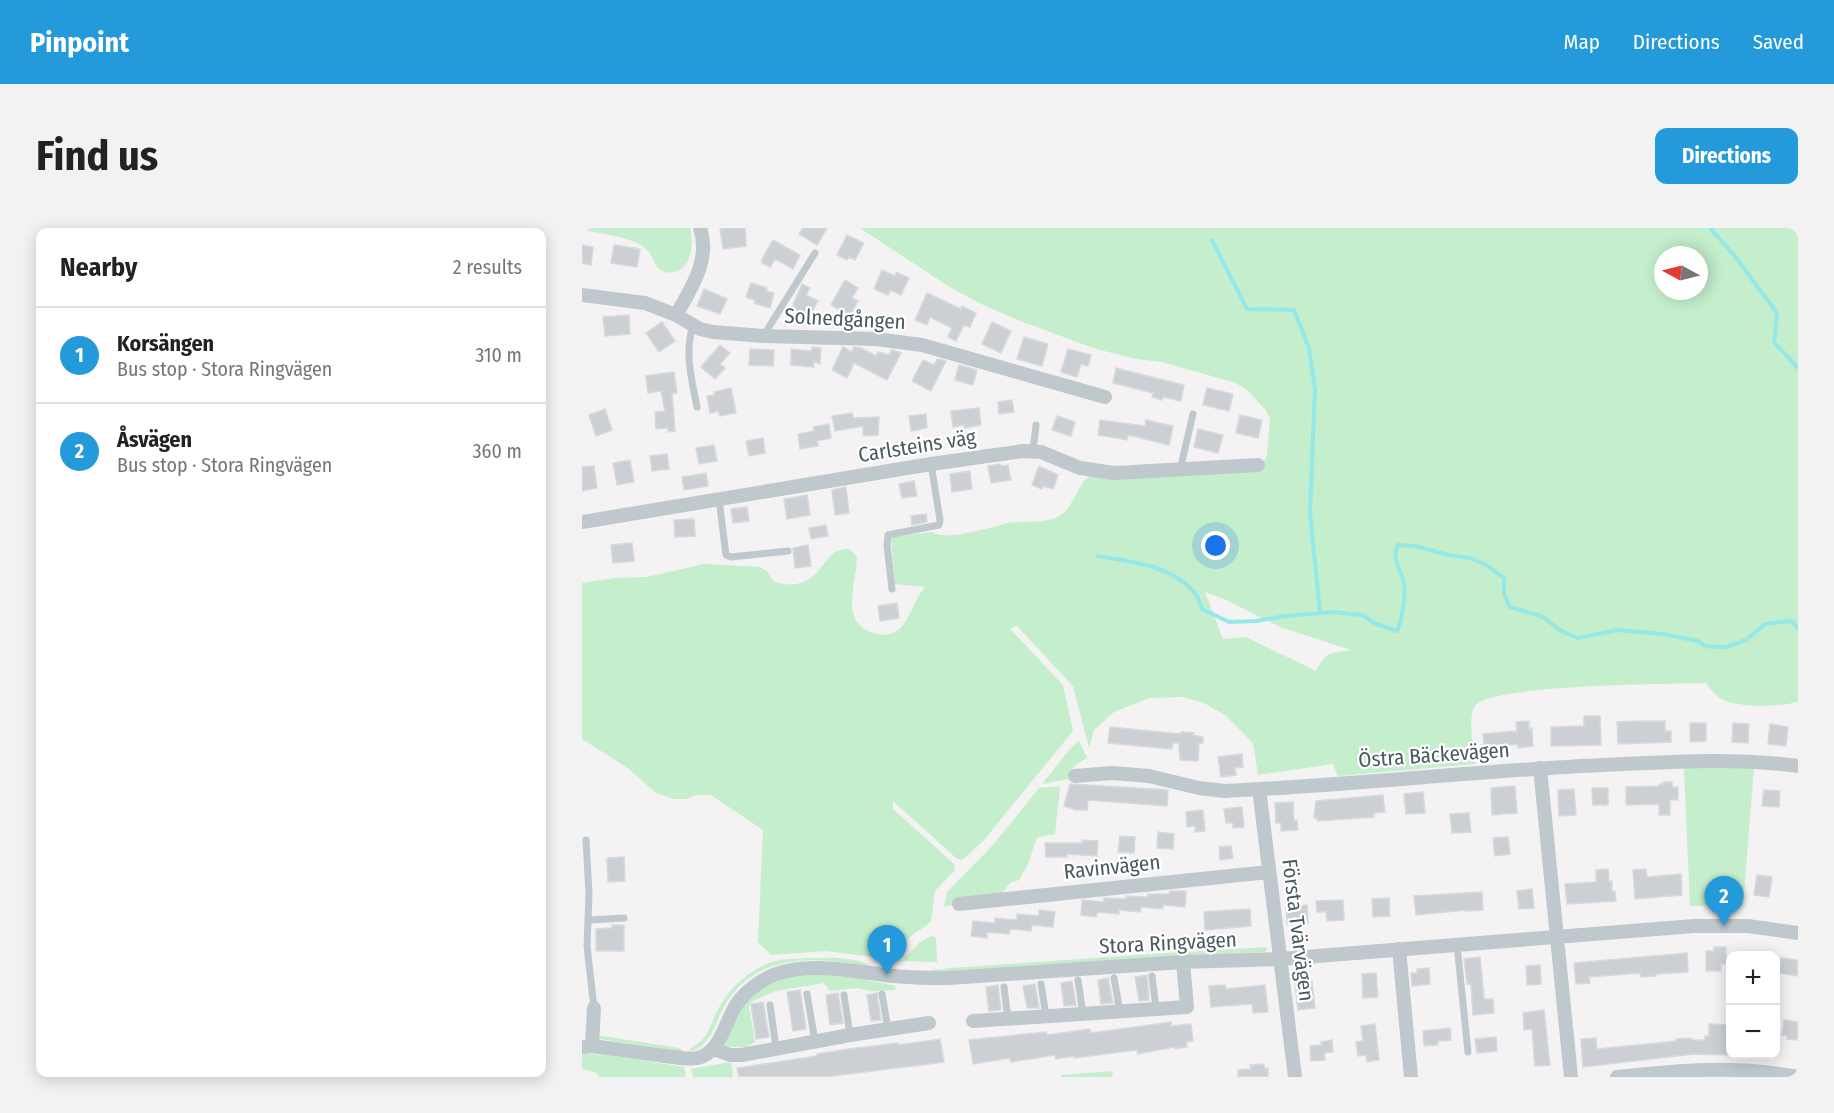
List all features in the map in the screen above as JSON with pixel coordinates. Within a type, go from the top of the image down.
[{"type":"street","points":[[676,315],[690,291],[701,264],[704,248],[700,228]]},
{"type":"street","name":"Solnedgången","points":[[582,295],[645,303],[676,315],[693,326],[713,332],[764,336],[876,339],[922,345],[1105,397]]},
{"type":"street","name":"Carlsteins väg","points":[[582,522],[931,464],[1033,451],[1080,468],[1114,473],[1258,465]]},
{"type":"street","name":"Östra Bäckevägen","points":[[1075,776],[1112,773],[1149,776],[1211,790],[1259,789],[1540,768],[1711,761],[1760,762],[1798,766]]},
{"type":"street","points":[[1540,768],[1572,1077]]},
{"type":"street","name":"Första Tvärvägen","points":[[1259,789],[1294,1077]]},
{"type":"street","name":"Ravinvägen","points":[[959,904],[1269,872]]},
{"type":"street","name":"Stora Ringvägen","points":[[714,1049],[737,1004],[746,994],[764,980],[789,971],[830,970],[919,978],[949,978],[1183,962],[1280,959],[1717,926],[1748,926],[1798,933]]},
{"type":"street","points":[[1400,949],[1411,1077]]},
{"type":"street","points":[[973,1022],[1187,1007],[1183,962]]},
{"type":"street","points":[[594,1008],[587,1047],[695,1059],[705,1056],[714,1049],[730,1055],[742,1055],[929,1023]]},
{"type":"street","points":[[1617,1077],[1720,1068],[1798,1077]]},
{"type":"lane","points":[[764,336],[815,254]]},
{"type":"lane","points":[[693,326],[688,349],[697,407]]},
{"type":"lane","points":[[1180,470],[1193,414]]},
{"type":"lane","points":[[1033,451],[1036,425]]},
{"type":"lane","points":[[892,590],[888,535],[939,525],[931,464]]},
{"type":"lane","points":[[719,499],[726,555],[731,557],[788,551]]},
{"type":"lane","points":[[586,840],[589,894],[587,946],[594,1008]]},
{"type":"lane","points":[[589,920],[624,918]]},
{"type":"lane","points":[[1456,945],[1468,1052]]},
{"type":"lane","points":[[1152,975],[1156,1009]]},
{"type":"lane","points":[[1114,978],[1120,1011]]},
{"type":"lane","points":[[1078,980],[1083,1014]]},
{"type":"lane","points":[[1041,984],[1046,1016]]},
{"type":"lane","points":[[1004,987],[1008,1019]]},
{"type":"lane","points":[[807,994],[815,1041]]},
{"type":"lane","points":[[882,994],[888,1029]]},
{"type":"lane","points":[[844,995],[850,1035]]},
{"type":"lane","points":[[770,1005],[776,1048]]},
{"type":"green space","points":[[582,228],[690,228],[691,251],[685,265],[680,270],[665,272],[658,268],[648,251],[639,244],[615,236],[582,230]]},
{"type":"green space","points":[[860,228],[1798,228],[1798,701],[1772,706],[1730,702],[1718,697],[1706,683],[1583,687],[1513,693],[1488,699],[1475,706],[1471,725],[1476,764],[1338,776],[1333,764],[1258,775],[1253,743],[1225,715],[1204,703],[1183,697],[1149,698],[1114,712],[1094,730],[1089,748],[1073,686],[1017,626],[1010,629],[1063,685],[1073,731],[984,840],[962,860],[956,858],[893,801],[893,809],[954,864],[955,870],[935,891],[931,922],[911,936],[889,959],[826,951],[771,955],[758,942],[763,830],[711,795],[674,799],[656,793],[629,769],[582,739],[582,583],[615,578],[647,577],[704,564],[760,567],[768,572],[774,582],[791,584],[803,582],[812,577],[832,555],[840,550],[850,549],[857,557],[852,600],[855,619],[871,632],[881,635],[888,634],[902,627],[925,587],[895,584],[891,540],[893,537],[932,532],[938,535],[958,535],[1008,523],[1050,520],[1066,511],[1083,483],[1091,476],[1112,477],[1263,465],[1267,455],[1270,418],[1265,409],[1248,391],[1236,383],[1162,362],[1137,359],[1096,349],[979,303],[948,286]],"holes":[[[1205,592],[1280,627],[1351,650],[1326,656],[1316,671],[1246,637],[1223,639]]]},
{"type":"green space","points":[[1079,741],[1087,758],[1072,769],[1069,779],[1042,784],[1070,749]]},
{"type":"green space","points":[[1684,767],[1754,767],[1743,906],[1690,906]]},
{"type":"green space","points":[[1060,786],[1055,834],[1037,837],[1028,864],[1019,880],[1010,883],[1000,896],[944,907],[947,892],[993,845],[1039,788]]},
{"type":"green space","points":[[931,936],[936,938],[937,962],[902,961],[919,943]]},
{"type":"green space","points":[[1265,947],[1267,949],[1265,952],[1189,956],[1187,954],[1189,952]]},
{"type":"green space","points":[[1180,952],[1182,956],[931,973],[933,970],[951,968]]},
{"type":"green space","points":[[787,959],[855,960],[875,968],[812,960],[772,966],[755,974],[739,987],[725,1005],[708,1039],[697,1049],[690,1051],[705,1036],[723,1001],[737,983],[765,965]]},
{"type":"green space","points":[[797,973],[851,977],[896,986],[895,990],[871,991],[856,988],[830,991],[824,983],[776,991],[751,1002],[749,1006],[755,1042],[746,1047],[726,1047],[723,1043],[743,1001],[775,978]]},
{"type":"green space","points":[[596,1035],[679,1048],[684,1051],[601,1039]]},
{"type":"green space","points":[[582,1053],[684,1067],[686,1077],[600,1077],[595,1072],[582,1069]]},
{"type":"green space","points":[[731,1062],[733,1077],[693,1077],[691,1069]]},
{"type":"green space","points":[[1113,1071],[1112,1077],[1061,1077],[1061,1075]]},
{"type":"building","points":[[720,228],[745,228],[746,246],[723,249]]},
{"type":"building","points":[[803,228],[827,228],[817,245],[799,234]]},
{"type":"building","points":[[847,235],[864,243],[855,260],[849,257],[847,260],[837,255]]},
{"type":"building","points":[[773,240],[800,255],[793,269],[775,259],[770,267],[762,263]]},
{"type":"building","points":[[582,245],[593,247],[591,265],[582,263]]},
{"type":"building","points":[[614,245],[640,249],[637,267],[611,263]]},
{"type":"building","points":[[882,270],[895,276],[896,272],[909,278],[901,295],[891,290],[888,295],[874,289]]},
{"type":"building","points":[[845,280],[858,288],[852,298],[858,301],[850,316],[831,305]]},
{"type":"building","points":[[751,283],[774,293],[770,308],[754,303],[755,300],[746,297]]},
{"type":"building","points":[[802,284],[810,288],[806,295],[818,301],[808,319],[790,312]]},
{"type":"building","points":[[704,289],[727,299],[720,314],[697,306]]},
{"type":"building","points":[[927,293],[961,309],[962,306],[976,313],[970,327],[964,325],[956,341],[948,337],[952,328],[930,317],[927,325],[915,320]]},
{"type":"building","points":[[629,315],[630,334],[605,336],[603,317]]},
{"type":"building","points":[[662,322],[675,341],[659,352],[646,333]]},
{"type":"building","points":[[992,322],[1011,331],[1001,353],[982,344]]},
{"type":"building","points":[[1024,337],[1048,344],[1042,366],[1017,359]]},
{"type":"building","points":[[720,345],[730,353],[720,364],[725,368],[715,379],[701,367]]},
{"type":"building","points":[[812,347],[821,348],[820,364],[814,361],[814,367],[791,365],[791,349],[811,351]]},
{"type":"building","points":[[843,347],[852,352],[854,347],[861,348],[876,356],[878,352],[889,355],[892,350],[901,353],[887,380],[854,363],[847,378],[832,370]]},
{"type":"building","points":[[750,349],[774,350],[773,366],[749,365]]},
{"type":"building","points":[[1068,349],[1091,355],[1088,366],[1081,364],[1077,377],[1061,372]]},
{"type":"building","points":[[937,359],[946,361],[931,391],[912,381],[923,360],[934,365]]},
{"type":"building","points":[[959,365],[977,370],[973,385],[955,380]]},
{"type":"building","points":[[1116,368],[1184,385],[1181,401],[1163,397],[1162,400],[1152,397],[1153,393],[1113,383]]},
{"type":"building","points":[[674,372],[677,393],[672,393],[675,431],[668,432],[668,428],[656,429],[655,412],[665,411],[661,391],[648,393],[646,376]]},
{"type":"building","points":[[731,388],[736,413],[720,416],[718,411],[710,413],[707,396]]},
{"type":"building","points":[[1207,388],[1233,394],[1229,411],[1203,405]]},
{"type":"building","points":[[1012,400],[1014,412],[999,414],[998,402]]},
{"type":"building","points":[[979,408],[981,425],[953,427],[951,411]]},
{"type":"building","points":[[605,409],[612,430],[596,436],[589,415]]},
{"type":"building","points":[[852,413],[853,418],[879,417],[878,435],[863,436],[863,426],[835,431],[832,416]]},
{"type":"building","points":[[926,414],[927,428],[911,431],[909,416]]},
{"type":"building","points":[[1240,415],[1262,420],[1258,438],[1236,433]]},
{"type":"building","points":[[1057,416],[1075,422],[1071,436],[1052,430]]},
{"type":"building","points":[[1100,420],[1145,426],[1146,420],[1173,426],[1169,445],[1128,435],[1127,440],[1098,435]]},
{"type":"building","points":[[829,424],[831,438],[817,441],[818,446],[800,449],[798,434],[814,431],[813,427]]},
{"type":"building","points":[[1198,429],[1223,435],[1218,453],[1194,447]]},
{"type":"building","points":[[763,438],[765,453],[749,456],[746,441]]},
{"type":"building","points":[[714,445],[717,461],[699,464],[696,448]]},
{"type":"building","points":[[667,454],[669,469],[652,471],[650,456]]},
{"type":"building","points":[[630,460],[634,482],[617,485],[613,463]]},
{"type":"building","points":[[1000,464],[1001,466],[1008,465],[1011,480],[991,483],[988,466]]},
{"type":"building","points":[[594,466],[597,488],[582,491],[582,467]]},
{"type":"building","points":[[1039,466],[1058,475],[1053,489],[1043,486],[1042,489],[1032,485]]},
{"type":"building","points":[[970,471],[972,489],[952,492],[950,474]]},
{"type":"building","points":[[706,473],[708,486],[684,490],[682,477]]},
{"type":"building","points":[[914,481],[917,496],[902,498],[899,484]]},
{"type":"building","points":[[846,487],[849,513],[835,515],[832,490]]},
{"type":"building","points":[[807,495],[810,515],[787,519],[784,499]]},
{"type":"building","points":[[747,507],[749,521],[733,523],[731,509]]},
{"type":"building","points":[[926,514],[927,522],[912,525],[911,516]]},
{"type":"building","points":[[694,519],[695,536],[675,537],[674,520]]},
{"type":"building","points":[[826,525],[828,536],[811,539],[809,528]]},
{"type":"building","points":[[632,543],[634,561],[613,563],[611,545]]},
{"type":"building","points":[[808,545],[811,566],[795,568],[793,548]]},
{"type":"building","points":[[897,603],[899,618],[880,621],[878,606]]},
{"type":"building","points":[[1584,716],[1600,716],[1601,745],[1551,746],[1551,727],[1584,726]]},
{"type":"building","points":[[1529,721],[1529,729],[1532,728],[1533,746],[1518,748],[1518,744],[1496,746],[1497,750],[1485,751],[1483,734],[1517,731],[1516,722]]},
{"type":"building","points":[[1665,721],[1665,731],[1671,731],[1671,742],[1618,744],[1617,722]]},
{"type":"building","points":[[1690,723],[1706,723],[1706,741],[1690,742]]},
{"type":"building","points":[[1733,723],[1749,724],[1748,743],[1732,742]]},
{"type":"building","points":[[1770,724],[1788,727],[1786,746],[1768,744]]},
{"type":"building","points":[[1110,727],[1181,734],[1181,732],[1194,733],[1193,735],[1203,737],[1203,743],[1199,743],[1198,761],[1180,760],[1179,743],[1173,743],[1172,749],[1108,743]]},
{"type":"building","points":[[1242,754],[1243,767],[1235,768],[1236,775],[1221,777],[1218,757]]},
{"type":"building","points":[[1663,782],[1672,782],[1672,787],[1678,787],[1678,800],[1670,800],[1670,815],[1659,815],[1659,804],[1626,805],[1626,787],[1659,786]]},
{"type":"building","points":[[1070,784],[1168,790],[1167,806],[1088,800],[1087,810],[1076,810],[1064,806]]},
{"type":"building","points":[[1515,786],[1517,813],[1492,815],[1491,788]]},
{"type":"building","points":[[1592,788],[1608,788],[1608,805],[1593,805]]},
{"type":"building","points":[[1574,789],[1576,815],[1559,816],[1558,790]]},
{"type":"building","points":[[1764,790],[1780,791],[1779,807],[1762,806]]},
{"type":"building","points":[[1423,792],[1425,813],[1406,814],[1404,794]]},
{"type":"building","points":[[1383,795],[1385,812],[1374,813],[1374,817],[1318,821],[1314,818],[1316,801]]},
{"type":"building","points":[[1293,802],[1294,821],[1297,820],[1298,830],[1281,831],[1281,823],[1276,823],[1275,803]]},
{"type":"building","points":[[1242,807],[1244,827],[1233,828],[1233,823],[1226,823],[1224,809]]},
{"type":"building","points":[[1203,810],[1205,831],[1195,832],[1195,826],[1187,827],[1186,812]]},
{"type":"building","points":[[1469,813],[1471,832],[1452,833],[1450,814]]},
{"type":"building","points":[[1158,832],[1174,834],[1173,849],[1157,848]]},
{"type":"building","points":[[1120,836],[1135,837],[1134,853],[1118,852]]},
{"type":"building","points":[[1508,837],[1510,854],[1495,856],[1493,838]]},
{"type":"building","points":[[1082,840],[1098,841],[1097,856],[1067,854],[1067,857],[1046,857],[1045,843],[1082,843]]},
{"type":"building","points":[[1231,846],[1233,858],[1220,860],[1219,847]]},
{"type":"building","points":[[624,857],[625,881],[608,882],[607,858]]},
{"type":"building","points":[[1608,869],[1609,881],[1612,881],[1612,892],[1615,891],[1616,901],[1567,904],[1565,884],[1596,882],[1596,870]]},
{"type":"building","points":[[1646,869],[1647,877],[1681,874],[1682,895],[1635,899],[1633,870]]},
{"type":"building","points":[[1757,875],[1772,877],[1769,897],[1754,895]]},
{"type":"building","points":[[1532,889],[1534,908],[1519,909],[1517,891]]},
{"type":"building","points":[[1170,891],[1186,891],[1185,907],[1163,905],[1163,909],[1141,907],[1140,912],[1119,910],[1119,914],[1097,912],[1096,917],[1081,915],[1082,900],[1104,902],[1104,898],[1148,897],[1148,894],[1170,894]]},
{"type":"building","points":[[1482,892],[1483,910],[1416,915],[1414,896]]},
{"type":"building","points":[[1389,898],[1390,916],[1373,917],[1372,899]]},
{"type":"building","points":[[1343,900],[1344,920],[1327,921],[1326,912],[1317,912],[1316,901]]},
{"type":"building","points":[[1307,905],[1308,923],[1287,924],[1286,907]]},
{"type":"building","points":[[1250,909],[1251,926],[1205,930],[1204,912]]},
{"type":"building","points":[[1039,910],[1055,912],[1053,927],[1032,925],[1031,931],[1010,929],[1009,934],[987,932],[987,938],[971,936],[973,921],[995,923],[995,918],[1017,920],[1017,914],[1039,916]]},
{"type":"building","points":[[612,925],[624,925],[624,951],[596,951],[596,929],[612,928]]},
{"type":"building","points":[[1714,947],[1726,947],[1726,964],[1721,964],[1721,971],[1706,971],[1706,951],[1714,951]]},
{"type":"building","points":[[1687,953],[1688,972],[1641,977],[1640,973],[1589,977],[1590,983],[1576,984],[1574,963]]},
{"type":"building","points":[[1480,957],[1484,999],[1493,999],[1494,1013],[1473,1015],[1471,984],[1467,984],[1464,959]]},
{"type":"building","points":[[1781,958],[1798,960],[1798,976],[1780,973]]},
{"type":"building","points":[[1540,965],[1541,984],[1527,985],[1526,966]]},
{"type":"building","points":[[1429,968],[1430,984],[1412,986],[1411,973],[1417,973],[1417,969]]},
{"type":"building","points":[[1376,973],[1378,997],[1363,998],[1362,974]]},
{"type":"building","points":[[1147,975],[1149,1000],[1139,1001],[1135,977]]},
{"type":"building","points":[[1108,978],[1113,1003],[1101,1004],[1098,980]]},
{"type":"building","points":[[1072,981],[1076,1005],[1064,1006],[1061,983]]},
{"type":"building","points":[[1312,981],[1315,1008],[1298,1010],[1295,983]]},
{"type":"building","points":[[1035,984],[1039,1008],[1027,1008],[1023,986]]},
{"type":"building","points":[[998,985],[1001,1010],[989,1011],[986,987]]},
{"type":"building","points":[[1225,985],[1226,989],[1265,985],[1268,1012],[1253,1013],[1252,1004],[1211,1007],[1209,986]]},
{"type":"building","points":[[800,990],[806,1029],[793,1031],[787,992]]},
{"type":"building","points":[[838,993],[843,1023],[830,1025],[826,995]]},
{"type":"building","points":[[877,993],[881,1020],[871,1021],[867,995]]},
{"type":"building","points":[[763,1002],[769,1037],[756,1039],[751,1004]]},
{"type":"building","points":[[1544,1010],[1550,1065],[1535,1066],[1532,1029],[1524,1030],[1523,1013]]},
{"type":"building","points":[[1784,1020],[1798,1022],[1798,1040],[1787,1039],[1787,1036],[1782,1035]]},
{"type":"building","points":[[1171,1022],[1171,1026],[1191,1024],[1193,1041],[1186,1042],[1187,1047],[1175,1049],[1174,1047],[1138,1054],[1137,1050],[1074,1058],[1074,1056],[1056,1059],[1055,1055],[1011,1062],[1010,1058],[973,1064],[969,1040],[1046,1032],[1047,1035],[1090,1029],[1091,1033]]},
{"type":"building","points":[[1375,1024],[1379,1060],[1367,1062],[1366,1055],[1358,1056],[1356,1042],[1363,1041],[1361,1026]]},
{"type":"building","points":[[1709,1024],[1726,1025],[1726,1055],[1694,1054],[1583,1067],[1581,1039],[1596,1038],[1597,1049],[1677,1041],[1676,1039],[1705,1040],[1705,1036],[1709,1036]]},
{"type":"building","points":[[1450,1028],[1451,1040],[1438,1041],[1438,1045],[1424,1046],[1423,1031]]},
{"type":"building","points":[[1496,1037],[1497,1051],[1477,1053],[1475,1039]]},
{"type":"building","points":[[940,1039],[944,1062],[825,1077],[739,1077],[737,1068],[849,1049]]},
{"type":"building","points":[[1332,1040],[1333,1052],[1324,1053],[1325,1060],[1311,1061],[1310,1046],[1322,1045],[1321,1042]]},
{"type":"building","points":[[1264,1064],[1264,1068],[1268,1068],[1268,1077],[1238,1077],[1238,1070],[1251,1069],[1250,1065]]},
{"type":"waterway","points":[[1710,228],[1734,255],[1777,313],[1774,342],[1798,368]]},
{"type":"waterway","points":[[1212,240],[1247,309],[1294,310],[1309,348],[1315,389],[1310,513],[1320,613]]},
{"type":"waterway","points":[[1098,556],[1150,566],[1174,576],[1185,583],[1195,594],[1202,609],[1229,622],[1332,612],[1362,615],[1374,623],[1397,631],[1404,594],[1404,583],[1396,559],[1398,545],[1415,546],[1470,558],[1486,565],[1504,578],[1504,594],[1510,607],[1541,616],[1563,632],[1578,638],[1617,630],[1663,634],[1698,641],[1705,646],[1727,647],[1746,640],[1765,624],[1791,621],[1798,628]]},
{"type":"place","name":"Åsvägen","points":[[1724,926]]},
{"type":"place","name":"Korsängen","points":[[887,975]]}]
